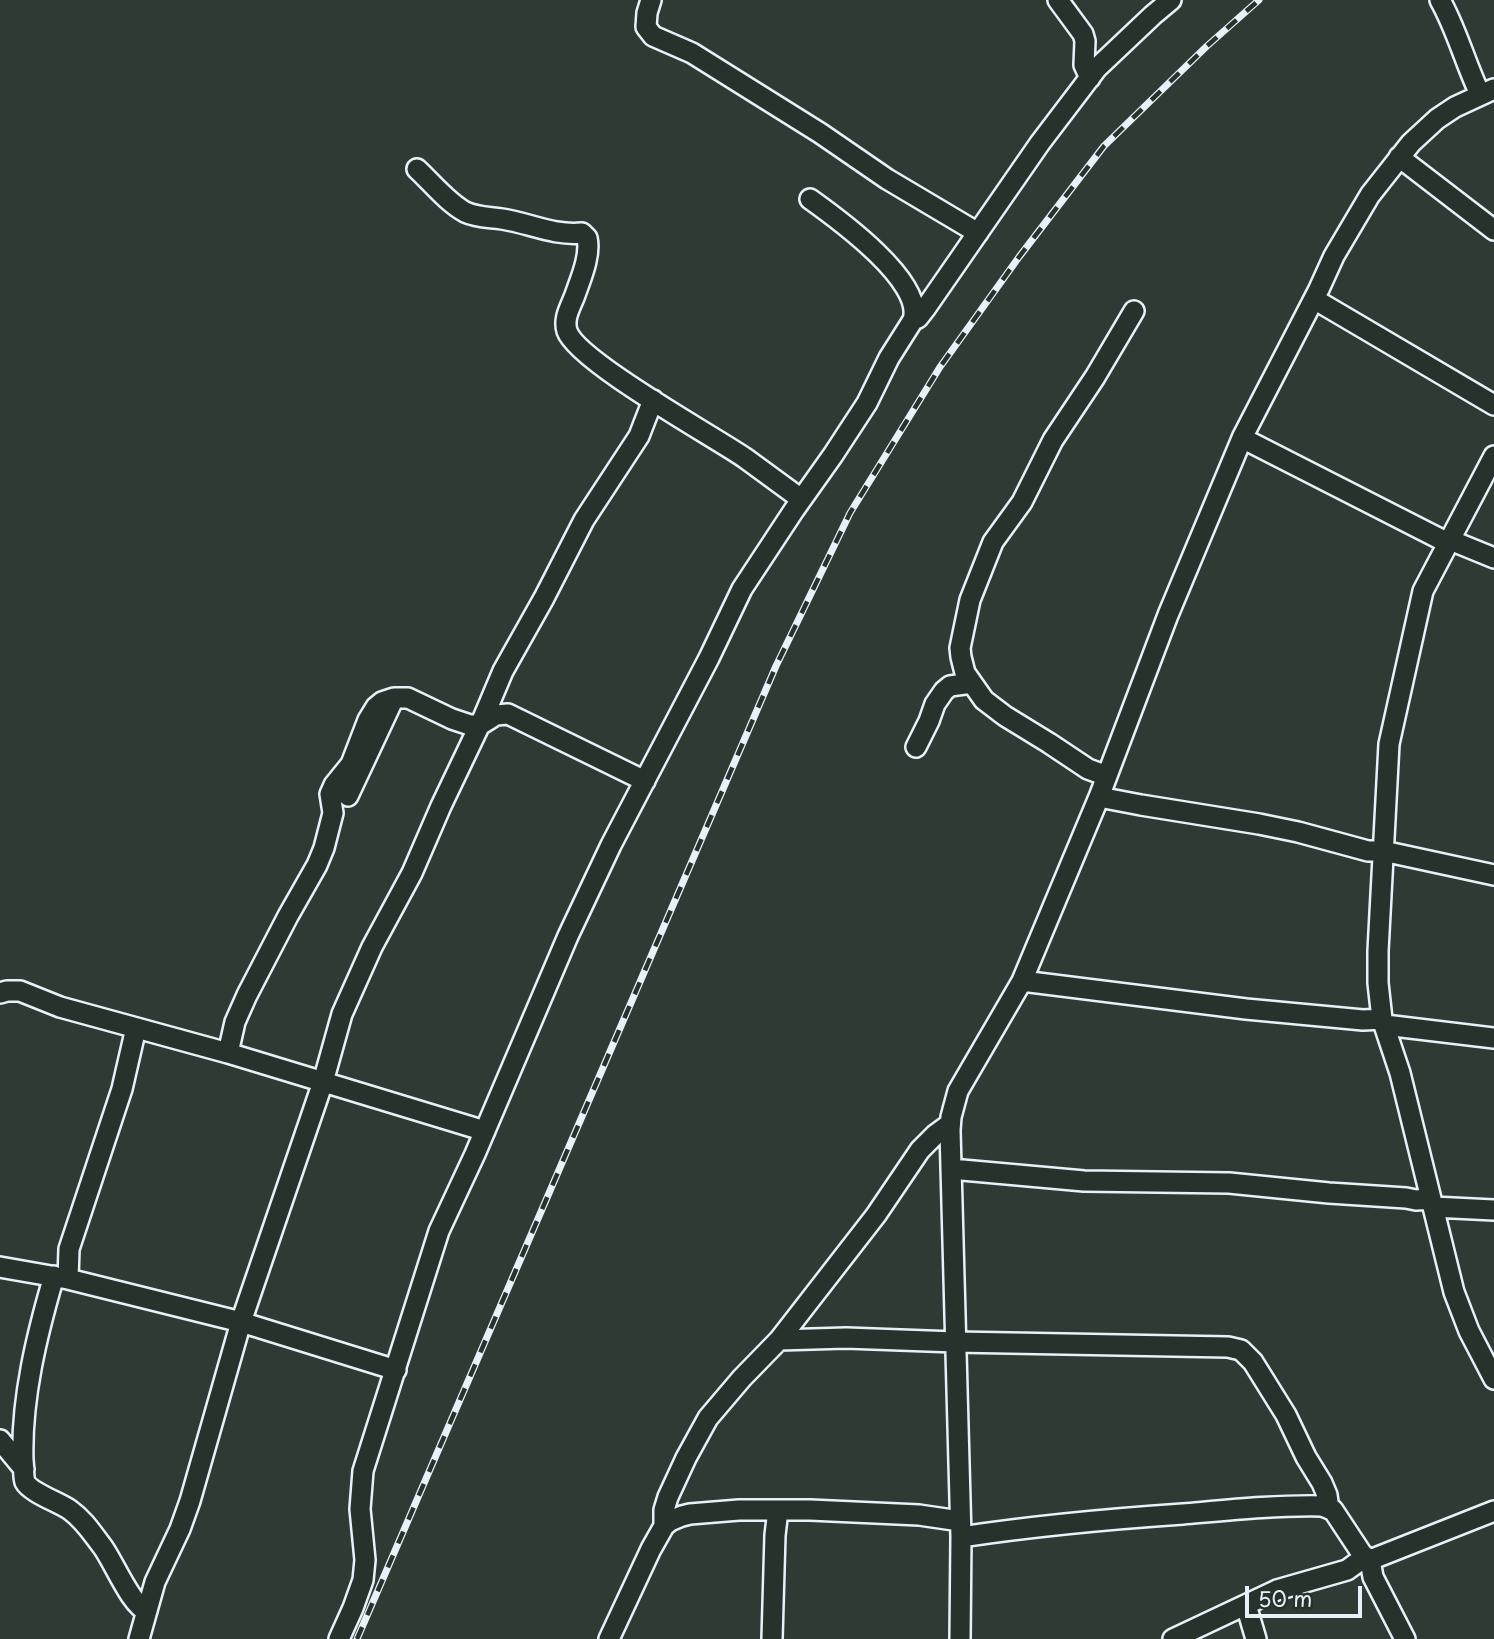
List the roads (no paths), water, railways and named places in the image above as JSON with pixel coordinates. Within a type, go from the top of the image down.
[{"type":"street","points":[[651,0],[646,27],[653,36],[692,53],[820,133],[887,179],[978,233]]},
{"type":"street","points":[[1058,0],[1083,33],[1086,41],[1084,65],[1090,78]]},
{"type":"street","points":[[913,320],[925,309],[1040,143],[1097,68],[1171,0]]},
{"type":"street","points":[[960,1639],[960,1529],[950,1124],[954,1104],[958,1091],[1022,981],[1099,797],[1168,615],[1242,438],[1334,256],[1370,195],[1420,133],[1455,107],[1487,91],[1470,73],[1440,0]]},
{"type":"street","points":[[1399,157],[1494,230]]},
{"type":"street","points":[[417,169],[456,206],[472,215],[553,232],[582,233],[587,237],[589,245],[585,263],[568,314],[567,330],[572,340],[593,359],[744,458],[801,499]]},
{"type":"street","points":[[339,1639],[363,1580],[365,1560],[360,1509],[363,1471],[439,1231],[568,936],[611,845],[743,589],[867,404],[889,358],[915,315],[913,301],[903,282],[873,250],[810,199]]},
{"type":"street","points":[[1314,299],[1494,405]]},
{"type":"street","points":[[1107,776],[1088,769],[984,700],[965,673],[961,657],[961,638],[970,600],[993,542],[1022,502],[1053,440],[1134,312]]},
{"type":"street","points":[[139,1639],[155,1582],[190,1501],[241,1322],[323,1082],[342,1014],[372,947],[412,873],[503,671],[583,520],[639,436],[653,400]]},
{"type":"street","points":[[1242,438],[1449,542],[1494,558]]},
{"type":"street","points":[[1494,456],[1423,592],[1389,744],[1378,951],[1378,983],[1384,1022],[1400,1073],[1454,1292],[1469,1331],[1494,1379]]},
{"type":"street","points":[[916,747],[935,704],[944,691],[954,685],[972,683]]},
{"type":"street","points":[[228,1053],[235,1022],[247,995],[324,848],[332,813],[330,794],[351,764],[368,720],[382,702],[394,698],[408,698],[460,723],[470,725],[480,725],[496,715],[508,714],[645,780]]},
{"type":"street","points":[[348,796],[394,698]]},
{"type":"street","points":[[1099,797],[1259,824],[1368,851],[1383,851],[1494,876]]},
{"type":"street","points":[[1022,981],[1245,1009],[1384,1022],[1494,1038]]},
{"type":"street","points":[[0,993],[20,990],[60,1007],[228,1053],[485,1131]]},
{"type":"street","points":[[136,1028],[122,1089],[61,1278],[40,1326],[22,1441],[25,1482],[71,1511],[86,1524],[132,1596],[142,1609],[147,1611]]},
{"type":"street","points":[[664,1526],[664,1510],[668,1497],[708,1418],[741,1378],[779,1340],[852,1247],[920,1150],[934,1135],[950,1124]]},
{"type":"street","points":[[951,1169],[1084,1181],[1229,1183],[1406,1198],[1494,1210]]},
{"type":"street","points":[[0,1267],[61,1278],[241,1322],[396,1370]]},
{"type":"street","points":[[779,1340],[846,1338],[1228,1347],[1241,1350],[1253,1362],[1286,1415],[1322,1483],[1329,1509]]},
{"type":"street","points":[[0,1440],[24,1469]]},
{"type":"street","points":[[608,1639],[664,1526],[690,1514],[778,1510],[919,1515],[960,1529],[995,1531],[1122,1518],[1309,1506],[1322,1506],[1333,1510],[1367,1558],[1373,1577],[1405,1639]]},
{"type":"street","points":[[772,1639],[778,1510]]},
{"type":"street","points":[[1173,1639],[1286,1586],[1348,1570],[1367,1558],[1494,1511]]},
{"type":"street","points":[[1246,1605],[1256,1639]]},
{"type":"railway","points":[[357,1639],[776,666],[850,513],[940,367],[1019,257],[1104,146],[1207,46],[1259,0]]}]
